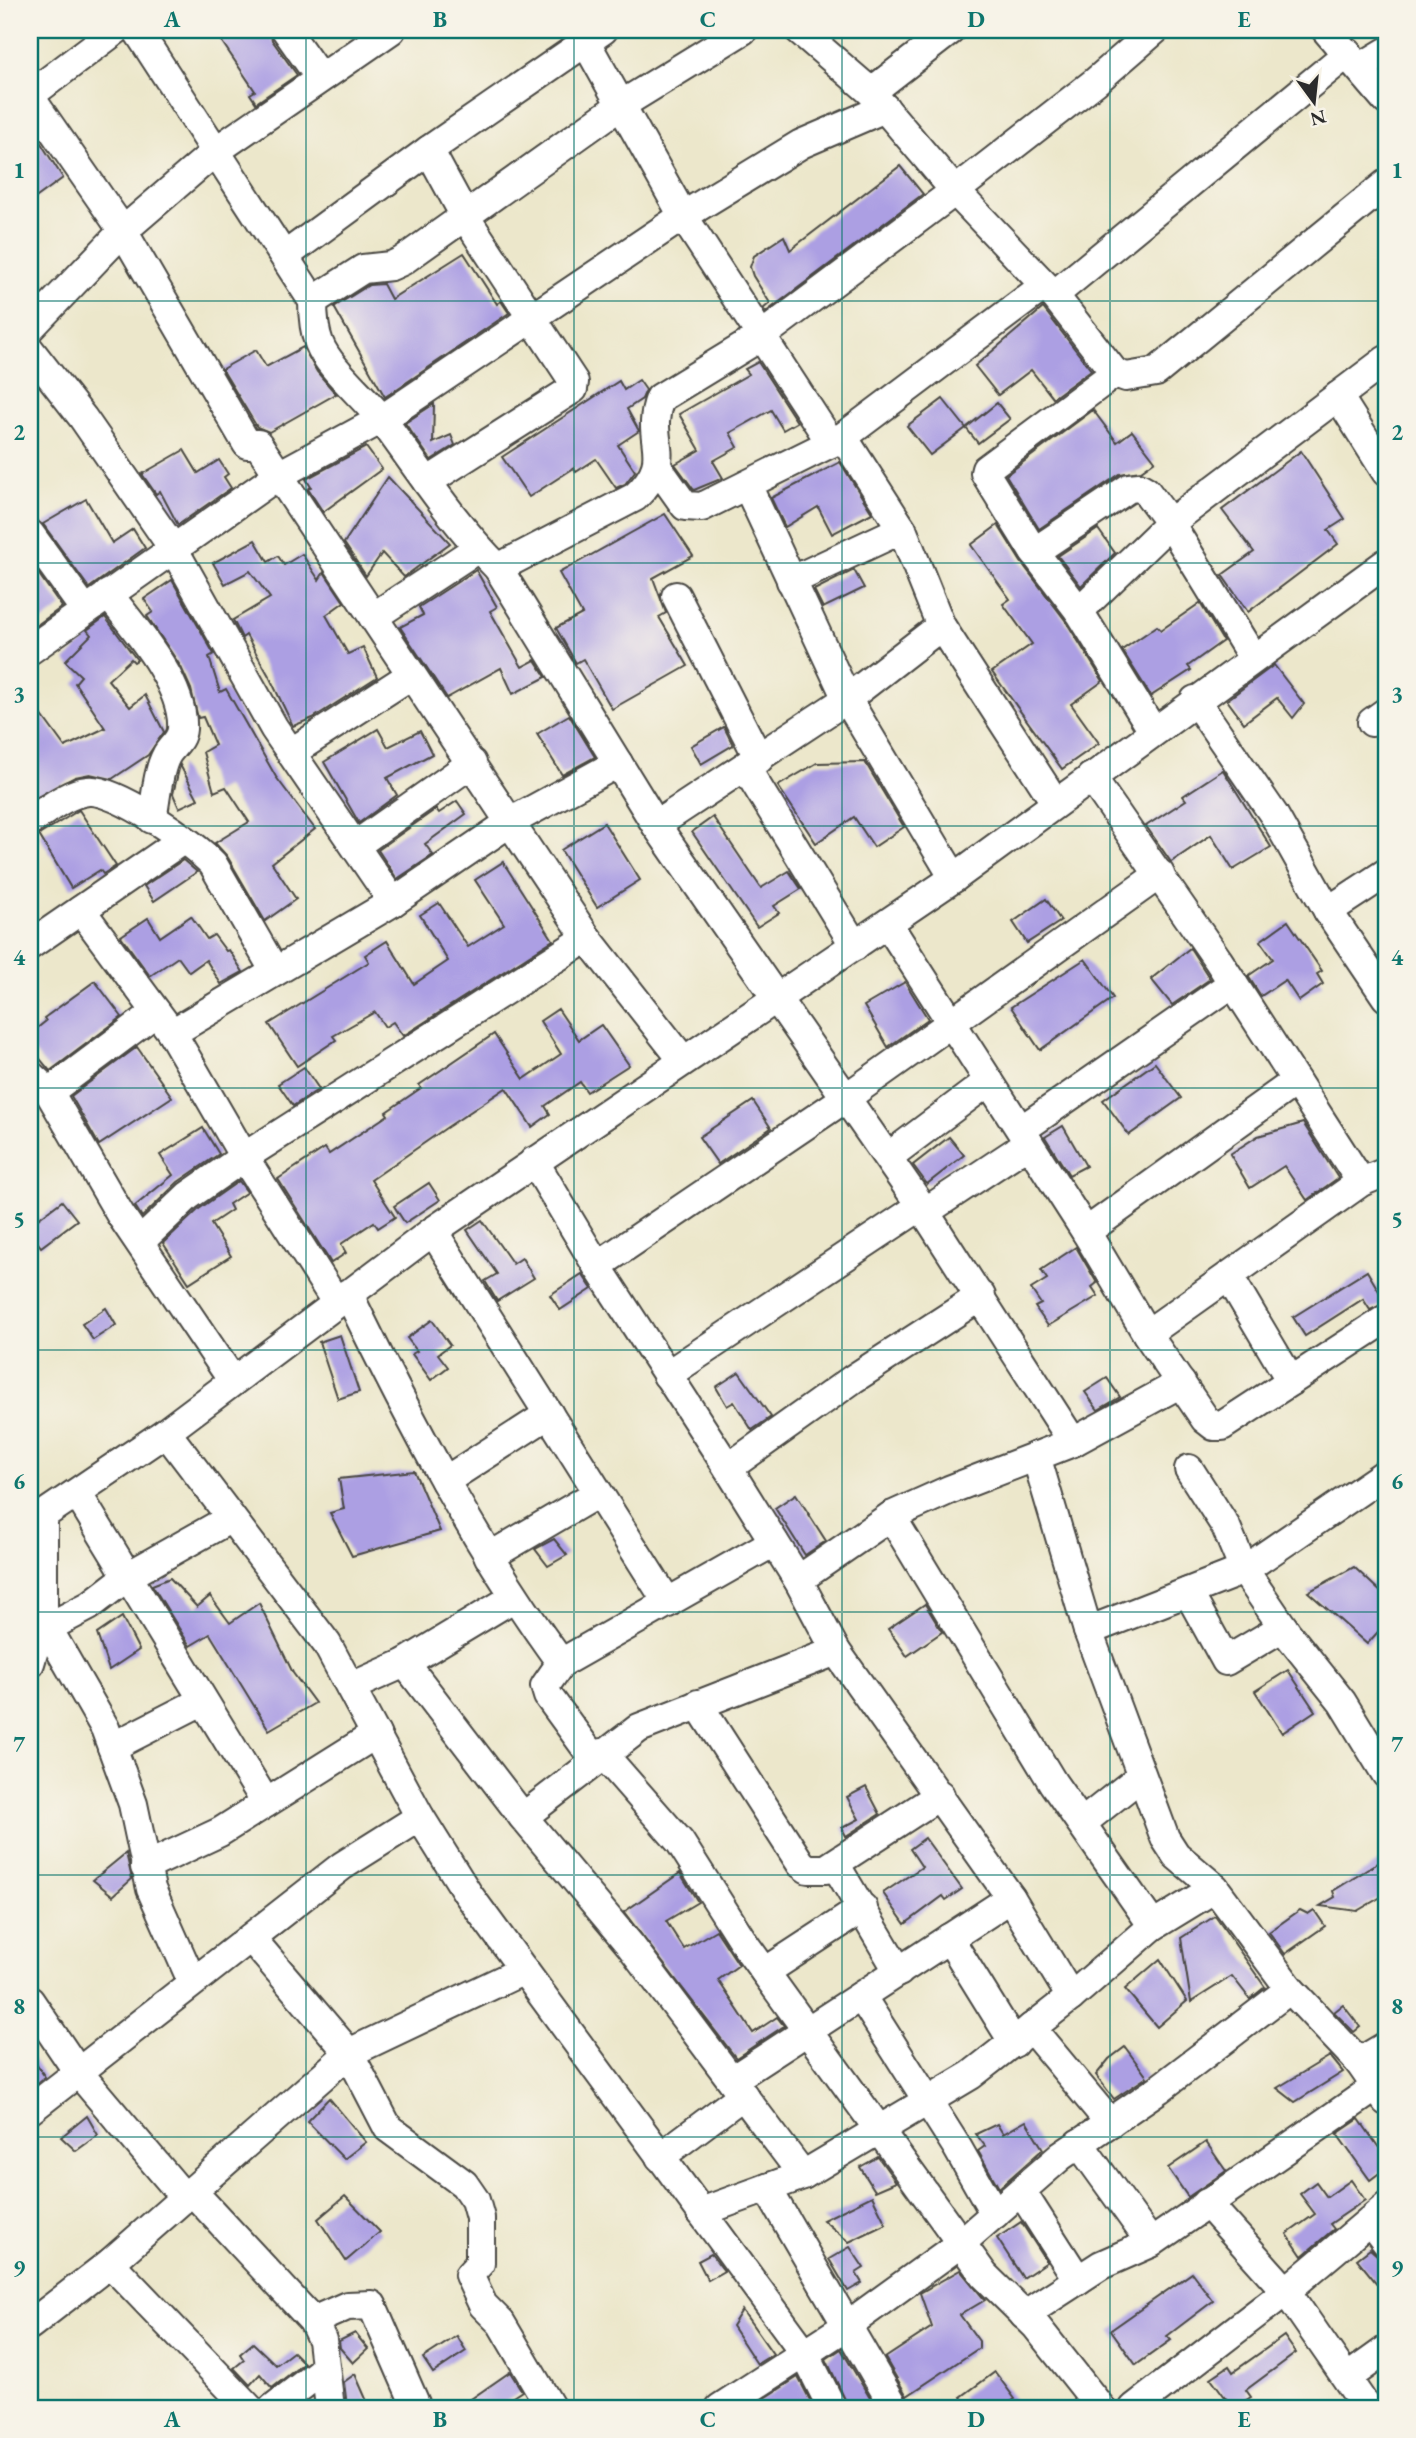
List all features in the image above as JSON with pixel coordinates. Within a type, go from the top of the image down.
[{"type":"street","points":[[116,30],[30,99],[123,231],[247,444],[258,444],[276,476],[512,821],[587,938],[683,1060]]},
{"type":"street","points":[[136,30],[286,255],[313,301],[319,344],[382,419],[478,548],[498,568],[656,825],[888,1157],[981,1296],[1073,1442]]},
{"type":"street","points":[[286,30],[320,78]]},
{"type":"street","points":[[30,328],[123,231],[217,150],[391,30]]},
{"type":"street","points":[[313,301],[363,268],[391,266],[402,261],[466,218],[621,105],[743,30]]},
{"type":"street","points":[[799,30],[878,100],[955,191],[1049,290],[1115,373],[1126,377],[1157,372],[1386,184]]},
{"type":"street","points":[[30,650],[276,476],[382,419],[683,216],[878,100],[951,30]]},
{"type":"street","points":[[498,568],[635,497],[653,480],[658,468],[655,412],[660,398],[760,337],[955,191],[1095,82],[1155,30]]},
{"type":"street","points":[[1326,30],[1355,60],[1386,100]]},
{"type":"street","points":[[286,255],[590,33],[621,105],[683,216],[760,337],[902,529],[941,626],[1055,802]]},
{"type":"street","points":[[658,468],[685,506],[694,509],[837,440],[1049,290],[1355,60],[1386,52]]},
{"type":"street","points":[[427,482],[573,389],[570,375],[466,218],[429,150]]},
{"type":"street","points":[[30,350],[83,418],[173,548],[274,728],[393,902]]},
{"type":"street","points":[[1079,611],[1170,523],[1386,360]]},
{"type":"street","points":[[1115,373],[986,469],[987,480],[1034,552],[1079,611],[1153,731]]},
{"type":"street","points":[[1338,396],[1386,472]]},
{"type":"street","points":[[747,485],[847,699],[954,878]]},
{"type":"street","points":[[1034,552],[1129,488],[1139,487],[1146,491],[1170,523],[1253,658]]},
{"type":"street","points":[[791,581],[902,529]]},
{"type":"street","points":[[30,534],[97,602],[154,652],[179,709],[182,729],[179,741],[165,757],[152,820]]},
{"type":"street","points":[[373,617],[478,548]]},
{"type":"street","points":[[192,1980],[151,1889],[133,1804],[105,1728],[45,1624],[36,1520],[166,1432],[433,1231],[954,878],[1195,700],[1386,564]]},
{"type":"street","points":[[676,596],[752,764],[855,946]]},
{"type":"street","points":[[656,825],[847,699],[941,626]]},
{"type":"street","points":[[292,752],[411,675]]},
{"type":"street","points":[[1195,700],[1274,815],[1328,911],[1386,997]]},
{"type":"street","points":[[356,845],[472,763]]},
{"type":"street","points":[[233,1381],[141,1241],[120,1214],[39,1084],[274,970],[393,902],[512,821],[618,763]]},
{"type":"street","points":[[1091,777],[1160,874],[1296,1081],[1374,1177],[1147,1334]]},
{"type":"street","points":[[30,821],[66,798],[91,791],[105,791],[181,841],[201,851],[213,864],[274,970]]},
{"type":"street","points":[[30,945],[181,841]]},
{"type":"street","points":[[1328,911],[1386,873]]},
{"type":"street","points":[[597,1266],[847,1097],[1160,874]]},
{"type":"street","points":[[81,910],[164,1023],[244,1157],[342,1298],[513,1598],[561,1663]]},
{"type":"street","points":[[888,924],[1086,1232],[1147,1334],[1205,1419],[1214,1426],[1222,1426],[1386,1320]]},
{"type":"street","points":[[141,1241],[188,1196],[244,1157],[587,938]]},
{"type":"street","points":[[667,1375],[923,1209],[1233,983]]},
{"type":"street","points":[[888,1157],[989,1081]]},
{"type":"street","points":[[1086,1232],[1296,1081]]},
{"type":"street","points":[[534,1161],[597,1266],[798,1580],[836,1651],[1011,1898],[1071,1997]]},
{"type":"street","points":[[433,1231],[668,1603]]},
{"type":"street","points":[[1230,1278],[1291,1381]]},
{"type":"street","points":[[728,1468],[853,1379],[981,1296]]},
{"type":"street","points":[[798,1580],[891,1516],[1073,1442],[1181,1383]]},
{"type":"street","points":[[445,1481],[550,1414]]},
{"type":"street","points":[[166,1432],[327,1644],[420,1817],[468,1895],[804,2352],[832,2408]]},
{"type":"street","points":[[1024,2315],[1101,2264],[1151,2243],[1207,2203],[1381,2094],[1359,2062],[1290,1989],[1215,1888],[1176,1855],[1155,1817],[1088,1631],[1036,1456]]},
{"type":"street","points":[[1189,1469],[1226,1527],[1244,1570],[1283,1627],[1342,1702],[1386,1774]]},
{"type":"street","points":[[1088,1631],[1244,1570],[1386,1473]]},
{"type":"street","points":[[77,1493],[266,1803]]},
{"type":"street","points":[[489,1557],[597,1493]]},
{"type":"street","points":[[891,1516],[1025,1738],[1153,1926]]},
{"type":"street","points":[[30,1663],[45,1624],[89,1606],[128,1576],[231,1518]]},
{"type":"street","points":[[774,1542],[561,1663],[545,1686],[548,1696],[598,1756],[680,1842],[765,1972],[984,2275],[1024,2315],[1101,2408]]},
{"type":"street","points":[[1188,1592],[1226,1661],[1283,1627]]},
{"type":"street","points":[[351,1687],[405,1663],[513,1598]]},
{"type":"street","points":[[523,1817],[598,1756],[639,1728],[836,1651]]},
{"type":"street","points":[[405,1663],[523,1817],[630,1945],[803,2175]]},
{"type":"street","points":[[112,1747],[202,1701]]},
{"type":"street","points":[[698,1704],[801,1864],[818,1871],[835,1864],[940,1795]]},
{"type":"street","points":[[145,1867],[220,1832],[376,1734]]},
{"type":"street","points":[[1082,1823],[1140,1777]]},
{"type":"street","points":[[30,2110],[192,1980],[251,1938],[342,1866],[420,1817]]},
{"type":"street","points":[[835,1864],[899,1972]]},
{"type":"street","points":[[701,2212],[803,2175],[928,2101],[1022,2036],[1153,1926],[1215,1888]]},
{"type":"street","points":[[660,2157],[808,2031],[1011,1898]]},
{"type":"street","points":[[765,1972],[863,1908]]},
{"type":"street","points":[[251,1938],[349,2053],[388,2128],[464,2184],[475,2200],[480,2218],[480,2263],[469,2275],[483,2305],[501,2323],[551,2408]]},
{"type":"street","points":[[949,1938],[1022,2036],[1110,2123]]},
{"type":"street","points":[[30,2325],[110,2263],[349,2053],[524,1970]]},
{"type":"street","points":[[720,2408],[845,2327],[961,2243],[1079,2143],[1110,2123],[1290,1989]]},
{"type":"street","points":[[862,1996],[995,2214]]},
{"type":"street","points":[[30,2001],[78,2072],[188,2194],[313,2321],[322,2340],[330,2408]]},
{"type":"street","points":[[1359,2062],[1386,2046]]},
{"type":"street","points":[[1079,2143],[1151,2243]]},
{"type":"street","points":[[767,2188],[821,2278],[845,2327],[895,2408]]},
{"type":"street","points":[[1021,2191],[1077,2280]]},
{"type":"street","points":[[1207,2203],[1286,2291],[1367,2408]]},
{"type":"street","points":[[1134,2408],[1286,2291],[1381,2223]]},
{"type":"street","points":[[110,2263],[248,2408]]},
{"type":"street","points":[[313,2321],[347,2306],[372,2305],[416,2408]]},
{"type":"street","points":[[1347,2378],[1386,2350]]},
{"type":"street","points":[[273,2408],[325,2368]]},
{"type":"building","points":[[214,30],[270,30],[272,40],[297,75],[256,103],[250,94],[255,91]]},
{"type":"building","points":[[30,126],[63,178],[30,202]]},
{"type":"building","points":[[900,166],[923,194],[766,312],[763,309],[770,303],[750,267],[754,256],[784,236],[790,250]]},
{"type":"building","points":[[464,253],[497,304],[501,301],[509,313],[385,397],[334,307],[369,285],[383,284],[391,299]]},
{"type":"building","points":[[1043,308],[1091,370],[1053,398],[1031,370],[998,395],[975,366]]},
{"type":"building","points":[[303,347],[317,372],[336,394],[269,432],[257,427],[222,369],[256,350],[266,367]]},
{"type":"building","points":[[758,362],[797,422],[783,430],[771,410],[730,433],[738,447],[713,461],[723,478],[694,490],[675,464],[700,450],[679,414],[749,374],[745,369]]},
{"type":"building","points":[[639,380],[646,390],[642,399],[627,409],[639,431],[618,445],[635,471],[625,484],[616,488],[596,459],[576,472],[574,468],[529,497],[502,457],[619,381],[624,390]]},
{"type":"building","points":[[943,399],[966,428],[930,455],[907,426]]},
{"type":"building","points":[[997,403],[1010,419],[978,443],[966,428]]},
{"type":"building","points":[[434,404],[433,443],[451,435],[455,445],[431,460],[405,423]]},
{"type":"building","points":[[1093,410],[1117,442],[1132,431],[1155,461],[1141,471],[1120,474],[1039,529],[1006,475]]},
{"type":"building","points":[[366,447],[382,469],[323,512],[308,489],[311,487],[306,479]]},
{"type":"building","points":[[184,450],[198,473],[219,460],[228,474],[224,477],[231,488],[178,525],[160,491],[156,494],[142,474]]},
{"type":"building","points":[[1301,451],[1345,519],[1328,530],[1338,544],[1248,612],[1222,575],[1254,552],[1222,510]]},
{"type":"building","points":[[840,462],[872,513],[832,534],[818,507],[785,527],[771,498]]},
{"type":"building","points":[[388,477],[450,543],[404,577],[382,553],[366,576],[344,543]]},
{"type":"building","points":[[86,499],[112,543],[133,529],[145,548],[89,588],[43,524]]},
{"type":"building","points":[[665,514],[693,556],[653,578],[666,613],[659,617],[688,666],[612,709],[583,659],[576,663],[556,628],[582,614],[559,573]]},
{"type":"building","points":[[998,525],[1021,562],[1065,620],[1103,681],[1071,704],[1099,743],[1062,769],[992,672],[1032,644],[1003,604],[1010,599],[971,545]]},
{"type":"building","points":[[1098,529],[1115,553],[1081,586],[1058,556]]},
{"type":"building","points":[[255,540],[268,562],[278,556],[284,565],[302,554],[319,580],[324,572],[344,602],[326,615],[348,654],[363,647],[377,677],[313,718],[293,726],[246,635],[242,638],[233,620],[270,598],[250,571],[225,584],[213,563]]},
{"type":"building","points":[[30,562],[62,607],[30,630]]},
{"type":"building","points":[[476,570],[497,607],[490,611],[522,667],[535,660],[546,677],[513,694],[501,668],[447,698],[400,627],[423,615],[419,607]]},
{"type":"building","points":[[854,570],[864,588],[823,608],[814,590]]},
{"type":"building","points":[[172,580],[214,654],[209,657],[220,692],[226,689],[276,777],[315,829],[272,863],[296,899],[265,921],[227,856],[215,843],[249,822],[226,787],[214,792],[203,752],[215,745],[203,717],[198,718],[191,689],[181,667],[147,616],[153,612],[144,599]]},
{"type":"building","points":[[1200,603],[1223,641],[1188,666],[1191,670],[1151,696],[1122,650],[1157,626],[1161,630]]},
{"type":"building","points":[[105,617],[137,660],[134,662],[131,659],[108,680],[130,707],[145,695],[164,732],[148,755],[112,779],[90,774],[75,777],[30,801],[30,699],[65,747],[105,728],[75,683],[81,676],[65,661],[91,635],[87,630]]},
{"type":"building","points":[[1274,665],[1304,704],[1293,718],[1277,698],[1244,723],[1227,700]]},
{"type":"building","points":[[569,715],[595,757],[562,775],[537,734]]},
{"type":"building","points":[[724,727],[733,745],[701,764],[691,746]]},
{"type":"building","points":[[378,729],[388,747],[420,731],[432,754],[387,778],[397,795],[359,823],[324,762]]},
{"type":"building","points":[[865,762],[904,827],[874,847],[854,817],[816,843],[778,786],[817,763]]},
{"type":"building","points":[[180,765],[198,799],[179,808],[173,794]]},
{"type":"building","points":[[1223,770],[1271,847],[1233,870],[1211,835],[1171,862],[1146,826],[1186,800],[1183,796]]},
{"type":"building","points":[[457,801],[466,814],[425,844],[433,855],[397,879],[378,850],[436,809],[439,813]]},
{"type":"building","points":[[79,810],[116,866],[103,874],[100,870],[71,888],[39,835]]},
{"type":"building","points":[[713,817],[761,888],[789,871],[801,889],[774,906],[779,913],[757,927],[692,832]]},
{"type":"building","points":[[604,823],[640,880],[597,907],[561,850]]},
{"type":"building","points":[[183,860],[197,872],[154,901],[144,886]]},
{"type":"building","points":[[503,862],[553,940],[403,1036],[393,1022],[385,1027],[375,1012],[333,1036],[336,1040],[297,1066],[269,1024],[369,962],[365,955],[387,941],[414,984],[448,961],[420,915],[439,903],[468,947],[504,924],[475,880]]},
{"type":"building","points":[[1046,899],[1061,921],[1027,943],[1013,922]]},
{"type":"building","points":[[191,916],[207,939],[214,935],[226,951],[229,950],[243,972],[221,984],[206,960],[189,972],[178,957],[150,976],[121,936],[148,918],[160,937]]},
{"type":"building","points":[[1288,921],[1322,971],[1317,974],[1323,984],[1299,1001],[1285,980],[1261,996],[1248,976],[1273,959],[1260,941]]},
{"type":"building","points":[[1190,948],[1210,979],[1172,1005],[1151,979]]},
{"type":"building","points":[[1085,959],[1113,998],[1040,1050],[1011,1007]]},
{"type":"building","points":[[95,981],[122,1017],[50,1071],[30,1047],[30,1034],[46,1021],[44,1018]]},
{"type":"building","points":[[905,982],[928,1019],[888,1047],[864,1006]]},
{"type":"building","points":[[558,1009],[579,1040],[601,1025],[629,1065],[587,1092],[580,1082],[545,1106],[550,1114],[532,1127],[506,1088],[371,1180],[395,1217],[378,1228],[374,1222],[341,1244],[346,1253],[331,1263],[278,1179],[325,1148],[329,1154],[388,1115],[386,1112],[421,1088],[419,1085],[494,1034],[524,1079],[561,1054],[540,1021]]},
{"type":"building","points":[[137,1047],[172,1097],[99,1145],[71,1096]]},
{"type":"building","points":[[1155,1063],[1181,1098],[1129,1135],[1103,1100]]},
{"type":"building","points":[[304,1067],[319,1089],[293,1106],[278,1084]]},
{"type":"building","points":[[753,1101],[771,1128],[718,1164],[699,1137]]},
{"type":"building","points":[[1303,1123],[1338,1178],[1307,1200],[1284,1166],[1250,1188],[1230,1154],[1258,1136]]},
{"type":"building","points":[[1063,1126],[1086,1166],[1069,1175],[1045,1137]]},
{"type":"building","points":[[203,1128],[219,1154],[178,1182],[142,1217],[135,1206],[173,1175],[160,1155]]},
{"type":"building","points":[[949,1137],[964,1155],[927,1184],[913,1165]]},
{"type":"building","points":[[239,1181],[247,1192],[229,1204],[232,1210],[211,1224],[231,1256],[189,1283],[163,1243],[199,1209]]},
{"type":"building","points":[[429,1183],[440,1200],[405,1223],[394,1206]]},
{"type":"building","points":[[62,1201],[77,1220],[41,1247],[30,1232],[30,1225]]},
{"type":"building","points":[[482,1220],[513,1264],[522,1258],[534,1278],[497,1301],[485,1281],[497,1274],[467,1230]]},
{"type":"building","points":[[1076,1247],[1097,1283],[1092,1287],[1098,1296],[1048,1326],[1035,1307],[1041,1304],[1031,1289],[1047,1279],[1041,1270]]},
{"type":"building","points":[[1367,1271],[1386,1303],[1370,1310],[1363,1299],[1305,1336],[1293,1317]]},
{"type":"building","points":[[582,1274],[592,1289],[560,1310],[550,1295]]},
{"type":"building","points":[[106,1308],[116,1325],[93,1340],[82,1324]]},
{"type":"building","points":[[432,1320],[450,1345],[438,1354],[448,1367],[431,1380],[412,1354],[417,1351],[407,1338]]},
{"type":"building","points":[[340,1335],[359,1392],[338,1399],[319,1342]]},
{"type":"building","points":[[739,1372],[771,1417],[752,1430],[734,1402],[727,1406],[716,1387]]},
{"type":"building","points":[[1107,1378],[1120,1397],[1098,1410],[1085,1392]]},
{"type":"building","points":[[414,1471],[440,1531],[352,1556],[330,1513],[344,1509],[339,1479]]},
{"type":"building","points":[[796,1494],[826,1541],[805,1555],[775,1508]]},
{"type":"building","points":[[554,1539],[567,1555],[548,1566],[535,1549]]},
{"type":"building","points":[[1354,1567],[1386,1597],[1386,1623],[1367,1644],[1308,1592]]},
{"type":"building","points":[[170,1578],[197,1607],[210,1596],[230,1623],[259,1603],[293,1673],[315,1703],[269,1730],[210,1634],[190,1646],[152,1585]]},
{"type":"building","points":[[925,1604],[942,1632],[907,1656],[888,1629]]},
{"type":"building","points":[[122,1617],[139,1650],[109,1670],[97,1634]]},
{"type":"building","points":[[1288,1670],[1315,1711],[1282,1733],[1255,1691]]},
{"type":"building","points":[[866,1787],[880,1814],[846,1836],[842,1828],[859,1819],[847,1797]]},
{"type":"building","points":[[925,1838],[962,1889],[946,1900],[943,1896],[905,1924],[883,1893],[922,1867],[910,1849]]},
{"type":"building","points":[[126,1853],[132,1879],[113,1896],[93,1880]]},
{"type":"building","points":[[1386,1858],[1386,1894],[1357,1911],[1320,1906],[1335,1897],[1333,1891]]},
{"type":"building","points":[[680,1873],[698,1902],[666,1921],[684,1949],[716,1930],[739,1965],[718,1980],[753,2033],[777,2017],[784,2026],[736,2058],[624,1912]]},
{"type":"building","points":[[1300,1910],[1308,1914],[1314,1910],[1325,1926],[1285,1954],[1269,1932]]},
{"type":"building","points":[[1215,1916],[1265,1987],[1250,1999],[1232,1976],[1191,2002],[1181,1938]]},
{"type":"building","points":[[1160,1959],[1187,2001],[1157,2027],[1125,1989]]},
{"type":"building","points":[[1343,2005],[1360,2027],[1354,2032],[1334,2012]]},
{"type":"building","points":[[1125,2047],[1147,2077],[1114,2099],[1096,2075],[1109,2059]]},
{"type":"building","points":[[30,2055],[45,2077],[30,2089]]},
{"type":"building","points":[[1330,2056],[1343,2072],[1295,2102],[1277,2088]]},
{"type":"building","points":[[329,2098],[366,2142],[344,2159],[307,2121]]},
{"type":"building","points":[[87,2116],[98,2135],[76,2151],[61,2137]]},
{"type":"building","points":[[1359,2119],[1386,2158],[1386,2168],[1370,2180],[1337,2134]]},
{"type":"building","points":[[1026,2121],[1043,2149],[999,2188],[978,2151],[985,2146],[976,2134],[997,2124],[1003,2134]]},
{"type":"building","points":[[1206,2142],[1226,2171],[1188,2197],[1168,2168]]},
{"type":"building","points":[[878,2157],[896,2182],[875,2191],[860,2167]]},
{"type":"building","points":[[1351,2180],[1365,2200],[1330,2224],[1334,2229],[1302,2256],[1287,2234],[1315,2214],[1300,2194],[1316,2182],[1327,2197]]},
{"type":"building","points":[[345,2196],[380,2232],[346,2261],[318,2219]]},
{"type":"building","points":[[872,2196],[886,2224],[849,2242],[823,2220]]},
{"type":"building","points":[[1021,2222],[1047,2262],[1023,2278],[997,2238]]},
{"type":"building","points":[[850,2247],[864,2268],[856,2273],[862,2283],[848,2291],[829,2259]]},
{"type":"building","points":[[1370,2249],[1379,2257],[1386,2258],[1386,2295],[1357,2259]]},
{"type":"building","points":[[711,2254],[724,2271],[708,2280],[698,2261]]},
{"type":"building","points":[[960,2270],[985,2300],[960,2315],[979,2341],[979,2348],[907,2396],[885,2358],[932,2327],[920,2293]]},
{"type":"building","points":[[1192,2273],[1213,2301],[1167,2336],[1171,2340],[1136,2365],[1111,2330]]},
{"type":"building","points":[[742,2310],[773,2354],[757,2364],[732,2326]]},
{"type":"building","points":[[355,2333],[368,2349],[353,2363],[340,2348],[339,2341]]},
{"type":"building","points":[[457,2336],[466,2351],[433,2373],[423,2358]]},
{"type":"building","points":[[1284,2336],[1296,2353],[1246,2390],[1251,2397],[1233,2408],[1211,2378],[1229,2366],[1233,2372]]},
{"type":"building","points":[[253,2343],[276,2365],[293,2352],[304,2363],[272,2388],[260,2374],[250,2385],[234,2368],[244,2360],[240,2354]]},
{"type":"building","points":[[841,2349],[874,2405],[849,2408],[826,2359]]},
{"type":"building","points":[[510,2372],[522,2391],[496,2408],[478,2408],[471,2399]]},
{"type":"building","points":[[995,2372],[1015,2399],[1002,2408],[969,2408],[961,2397]]},
{"type":"building","points":[[355,2374],[370,2408],[350,2408],[344,2382]]},
{"type":"building","points":[[798,2377],[814,2408],[750,2408]]}]
